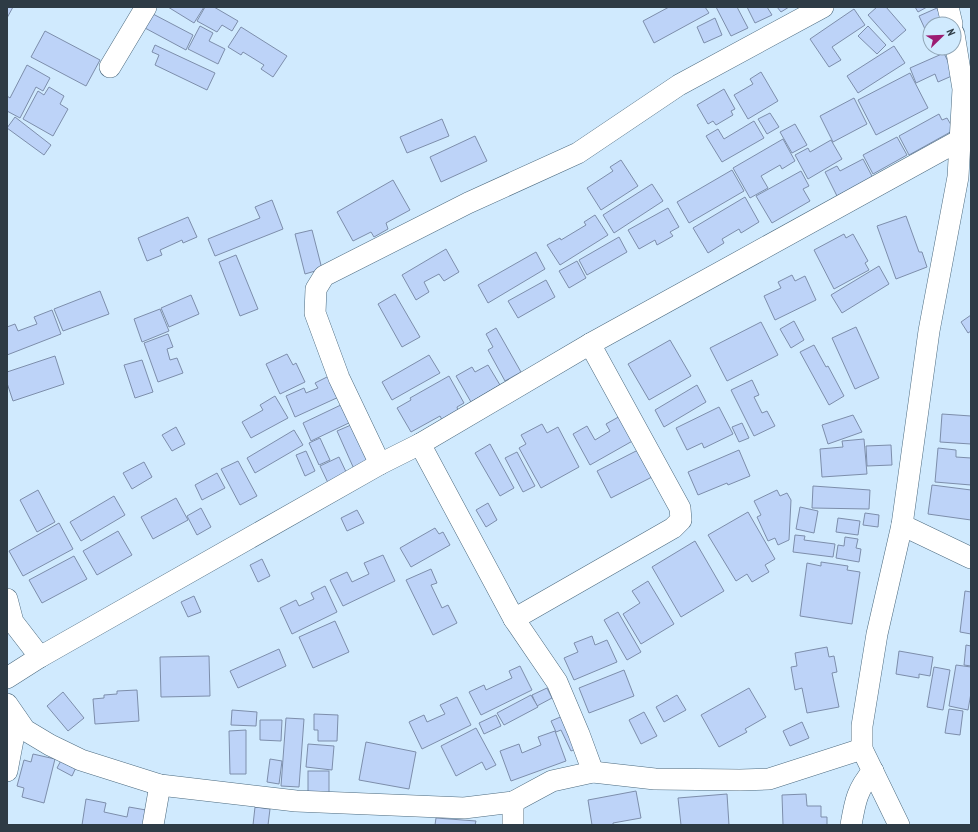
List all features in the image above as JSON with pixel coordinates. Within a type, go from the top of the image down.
[{"type":"street","points":[[110,68],[146,7]]},
{"type":"street","points":[[380,464],[339,378],[315,313],[316,289],[324,276],[468,203],[578,153],[679,85],[823,7]]},
{"type":"street","points":[[900,825],[862,749],[862,726],[877,634],[902,525],[929,331],[958,176],[960,140],[967,88],[959,56]]},
{"type":"street","points":[[7,678],[40,657],[380,464],[420,444],[590,344],[960,140]]},
{"type":"street","points":[[514,619],[673,528],[681,520],[680,508],[590,344]]},
{"type":"street","points":[[420,444],[514,619],[557,682],[593,772]]},
{"type":"street","points":[[902,525],[971,558]]},
{"type":"street","points":[[7,599],[13,622],[40,657]]},
{"type":"street","points":[[12,712],[25,730],[75,757],[160,785],[296,802],[464,808],[513,802],[552,781],[593,772],[655,779],[769,779],[862,749]]},
{"type":"street","points":[[7,770],[12,712]]},
{"type":"street","points":[[851,825],[856,796],[862,783],[873,771]]},
{"type":"street","points":[[153,825],[160,785]]},
{"type":"street","points":[[513,802],[513,825]]},
{"type":"building","points":[[7,7],[13,7],[7,18]]},
{"type":"building","points":[[168,7],[204,7],[194,23]]},
{"type":"building","points":[[205,7],[214,7],[238,21],[232,31],[222,25],[217,32],[197,21]]},
{"type":"building","points":[[669,7],[705,7],[709,13],[654,43],[643,21]]},
{"type":"building","points":[[716,7],[737,7],[748,28],[731,36]]},
{"type":"building","points":[[747,7],[767,7],[772,15],[755,23]]},
{"type":"building","points":[[777,7],[789,7],[781,12]]},
{"type":"building","points":[[877,7],[886,7],[906,30],[892,42],[868,15]]},
{"type":"building","points":[[915,7],[927,7],[918,12]]},
{"type":"building","points":[[937,8],[940,16],[922,16],[922,23],[919,16]]},
{"type":"building","points":[[854,9],[865,25],[832,47],[841,60],[829,67],[810,39]]},
{"type":"building","points":[[153,14],[193,35],[186,50],[145,28]]},
{"type":"building","points":[[715,18],[722,35],[704,43],[697,27]]},
{"type":"building","points":[[200,26],[213,33],[209,41],[225,49],[218,64],[188,49]]},
{"type":"building","points":[[868,26],[886,45],[877,54],[858,36]]},
{"type":"building","points":[[241,27],[287,56],[273,77],[261,69],[264,65],[243,52],[241,55],[228,47]]},
{"type":"building","points":[[45,31],[100,60],[86,86],[31,57]]},
{"type":"building","points":[[155,45],[215,73],[207,90],[155,65],[159,55],[152,52]]},
{"type":"building","points":[[894,46],[905,63],[858,93],[847,76]]},
{"type":"building","points":[[937,56],[945,56],[954,75],[938,82],[935,74],[916,83],[910,68]]},
{"type":"building","points":[[27,65],[50,78],[43,91],[36,87],[20,118],[7,111],[7,96],[10,98]]},
{"type":"building","points":[[761,72],[778,101],[748,119],[734,95],[753,84],[750,79]]},
{"type":"building","points":[[910,73],[928,108],[876,135],[858,100]]},
{"type":"building","points":[[49,87],[64,96],[60,104],[68,109],[53,136],[23,119],[38,91],[44,95]]},
{"type":"building","points":[[724,89],[735,109],[731,111],[733,115],[716,125],[713,121],[708,124],[697,105]]},
{"type":"building","points":[[854,98],[867,124],[833,142],[820,116]]},
{"type":"building","points":[[770,113],[779,127],[767,134],[758,119]]},
{"type":"building","points":[[939,114],[942,120],[947,118],[954,130],[909,155],[899,136]]},
{"type":"building","points":[[15,117],[51,145],[44,155],[7,128]]},
{"type":"building","points":[[442,119],[449,136],[407,153],[400,137]]},
{"type":"building","points":[[754,121],[764,138],[722,162],[706,136],[718,129],[724,139]]},
{"type":"building","points":[[795,124],[807,145],[792,153],[780,132]]},
{"type":"building","points":[[475,136],[487,161],[441,182],[430,157]]},
{"type":"building","points":[[897,137],[907,155],[873,174],[863,155]]},
{"type":"building","points":[[783,139],[795,161],[782,169],[780,165],[761,176],[768,188],[750,198],[733,168]]},
{"type":"building","points":[[831,140],[842,159],[808,179],[795,155],[808,148],[810,152]]},
{"type":"building","points":[[863,159],[873,178],[837,196],[825,172],[837,166],[840,171]]},
{"type":"building","points":[[621,160],[638,186],[601,210],[587,188],[613,171],[610,167]]},
{"type":"building","points":[[732,170],[744,191],[689,223],[677,202]]},
{"type":"building","points":[[801,171],[809,186],[803,189],[810,201],[772,223],[756,196]]},
{"type":"building","points":[[393,180],[410,210],[386,223],[388,229],[374,237],[371,232],[353,241],[337,212]]},
{"type":"building","points":[[652,184],[663,201],[614,233],[603,215]]},
{"type":"building","points":[[745,197],[759,222],[741,233],[739,229],[722,239],[724,243],[708,253],[693,228]]},
{"type":"building","points":[[272,200],[283,229],[215,256],[208,239],[260,218],[255,207]]},
{"type":"building","points":[[668,208],[679,227],[670,232],[673,236],[657,245],[655,240],[639,249],[628,230]]},
{"type":"building","points":[[595,215],[608,235],[560,265],[547,245],[560,238],[561,240],[586,225],[584,222]]},
{"type":"building","points":[[906,216],[919,252],[922,252],[927,267],[896,279],[877,226]]},
{"type":"building","points":[[188,217],[197,237],[183,243],[182,240],[160,250],[162,255],[147,261],[138,238]]},
{"type":"building","points":[[312,230],[322,269],[305,274],[295,234]]},
{"type":"building","points":[[844,234],[846,238],[853,234],[868,261],[865,263],[869,270],[834,289],[814,250]]},
{"type":"building","points":[[619,237],[627,252],[587,275],[579,260]]},
{"type":"building","points":[[446,249],[459,272],[444,281],[439,274],[424,282],[429,292],[416,300],[402,275]]},
{"type":"building","points":[[536,252],[545,269],[488,303],[478,285]]},
{"type":"building","points":[[236,255],[258,309],[240,316],[219,262]]},
{"type":"building","points":[[577,261],[586,278],[569,288],[559,271]]},
{"type":"building","points":[[879,266],[889,284],[842,313],[831,295]]},
{"type":"building","points":[[792,275],[795,281],[805,276],[816,300],[775,320],[764,296],[781,288],[778,282]]},
{"type":"building","points":[[546,280],[555,297],[518,318],[508,301]]},
{"type":"building","points":[[100,291],[109,314],[63,331],[54,309]]},
{"type":"building","points":[[395,294],[420,337],[402,347],[378,304]]},
{"type":"building","points":[[191,295],[199,314],[169,327],[161,308]]},
{"type":"building","points":[[160,309],[169,331],[142,342],[134,319]]},
{"type":"building","points":[[52,310],[61,334],[7,355],[7,327],[15,324],[18,331],[37,324],[34,317]]},
{"type":"building","points":[[971,315],[971,331],[968,333],[961,322]]},
{"type":"building","points":[[794,321],[804,340],[791,348],[780,329]]},
{"type":"building","points":[[761,322],[778,355],[727,381],[710,348]]},
{"type":"building","points":[[856,327],[879,378],[855,389],[832,338]]},
{"type":"building","points":[[496,328],[521,372],[505,381],[488,350],[493,347],[486,334]]},
{"type":"building","points":[[168,334],[173,347],[167,349],[170,360],[177,358],[183,373],[158,382],[144,343]]},
{"type":"building","points":[[670,340],[691,376],[649,400],[628,364]]},
{"type":"building","points":[[814,345],[826,367],[828,366],[844,396],[829,405],[800,352]]},
{"type":"building","points":[[287,354],[293,365],[296,363],[305,382],[280,394],[266,364]]},
{"type":"building","points":[[429,355],[440,373],[392,400],[382,382]]},
{"type":"building","points":[[55,356],[64,384],[13,401],[7,383],[7,372]]},
{"type":"building","points":[[142,360],[153,392],[135,398],[124,365]]},
{"type":"building","points":[[488,365],[500,385],[471,402],[456,376],[472,367],[475,372]]},
{"type":"building","points":[[331,375],[341,396],[295,417],[286,396],[304,388],[306,393],[318,388],[315,383]]},
{"type":"building","points":[[449,376],[464,403],[457,407],[458,411],[442,420],[440,416],[411,432],[397,408],[411,400],[410,398]]},
{"type":"building","points":[[752,380],[759,395],[754,397],[762,413],[767,411],[775,426],[754,436],[731,390]]},
{"type":"building","points":[[697,385],[706,402],[664,427],[655,410]]},
{"type":"building","points":[[275,396],[288,418],[251,438],[242,422],[263,410],[260,405]]},
{"type":"building","points":[[345,403],[353,421],[311,441],[303,423]]},
{"type":"building","points":[[719,407],[733,434],[704,448],[702,443],[687,450],[676,428]]},
{"type":"building","points":[[942,414],[971,416],[971,444],[940,442]]},
{"type":"building","points":[[622,415],[636,439],[590,465],[573,434],[587,426],[595,440],[610,431],[606,424]]},
{"type":"building","points":[[853,415],[862,432],[828,444],[822,425]]},
{"type":"building","points":[[358,422],[374,460],[354,469],[337,431]]},
{"type":"building","points":[[742,423],[749,438],[739,442],[732,427]]},
{"type":"building","points":[[542,424],[547,433],[558,427],[579,467],[541,488],[519,448],[526,444],[521,435]]},
{"type":"building","points":[[176,427],[185,444],[172,451],[162,435]]},
{"type":"building","points":[[294,430],[303,445],[255,473],[247,458]]},
{"type":"building","points":[[320,438],[330,460],[319,465],[309,443]]},
{"type":"building","points":[[864,439],[867,474],[822,477],[820,449],[843,447],[842,441]]},
{"type":"building","points":[[490,444],[514,488],[500,496],[475,453]]},
{"type":"building","points":[[891,445],[892,465],[867,466],[866,446]]},
{"type":"building","points":[[938,448],[956,450],[956,457],[971,458],[971,485],[935,482]]},
{"type":"building","points":[[638,450],[652,477],[611,498],[597,471]]},
{"type":"building","points":[[739,450],[750,476],[728,485],[727,483],[698,495],[688,472]]},
{"type":"building","points":[[306,451],[315,471],[305,476],[296,455]]},
{"type":"building","points":[[517,452],[535,486],[523,492],[505,458]]},
{"type":"building","points":[[339,457],[348,476],[329,485],[320,466]]},
{"type":"building","points":[[238,461],[257,496],[240,505],[221,469]]},
{"type":"building","points":[[144,462],[152,477],[132,489],[123,473]]},
{"type":"building","points":[[217,473],[225,488],[202,500],[195,485]]},
{"type":"building","points":[[932,485],[971,490],[971,520],[928,514]]},
{"type":"building","points":[[813,486],[870,490],[869,509],[812,508]]},
{"type":"building","points":[[38,490],[55,522],[37,532],[20,500]]},
{"type":"building","points":[[777,490],[780,496],[787,493],[791,500],[789,540],[778,545],[775,538],[768,541],[757,517],[761,515],[754,501]]},
{"type":"building","points":[[114,496],[125,515],[81,541],[70,522]]},
{"type":"building","points":[[176,498],[188,520],[153,539],[141,517]]},
{"type":"building","points":[[488,503],[497,520],[486,527],[476,510]]},
{"type":"building","points":[[800,507],[818,511],[814,533],[796,529]]},
{"type":"building","points":[[201,508],[211,527],[197,535],[187,516]]},
{"type":"building","points":[[357,510],[364,523],[347,531],[341,518]]},
{"type":"building","points":[[748,512],[775,559],[765,565],[769,572],[752,582],[747,574],[736,581],[708,535]]},
{"type":"building","points":[[865,513],[879,515],[878,527],[863,525]]},
{"type":"building","points":[[838,518],[860,521],[858,535],[836,532]]},
{"type":"building","points":[[59,523],[73,549],[23,576],[9,551]]},
{"type":"building","points":[[435,528],[439,534],[443,532],[450,545],[411,567],[400,548]]},
{"type":"building","points":[[118,531],[132,555],[97,575],[83,551]]},
{"type":"building","points":[[795,535],[805,536],[804,540],[835,544],[833,557],[793,552]]},
{"type":"building","points":[[845,537],[858,539],[856,548],[861,549],[859,562],[836,558],[838,545],[844,546]]},
{"type":"building","points":[[695,541],[724,591],[681,617],[652,567]]},
{"type":"building","points":[[383,555],[395,581],[343,606],[330,580],[347,572],[352,582],[369,574],[364,563]]},
{"type":"building","points":[[74,556],[87,579],[42,603],[29,580]]},
{"type":"building","points":[[262,559],[270,576],[258,582],[250,565]]},
{"type":"building","points":[[821,562],[848,566],[847,570],[860,572],[852,624],[800,616],[807,563],[821,566]]},
{"type":"building","points":[[431,569],[437,583],[431,585],[442,608],[448,605],[457,623],[433,635],[406,580]]},
{"type":"building","points":[[648,581],[674,624],[641,644],[623,614],[640,603],[632,591]]},
{"type":"building","points":[[325,586],[337,612],[292,634],[280,608],[296,600],[299,606],[314,599],[311,593]]},
{"type":"building","points":[[965,591],[971,592],[971,634],[960,632]]},
{"type":"building","points":[[194,596],[201,612],[188,617],[181,602]]},
{"type":"building","points":[[618,612],[641,652],[627,660],[604,620]]},
{"type":"building","points":[[335,621],[349,652],[313,668],[299,637]]},
{"type":"building","points":[[592,636],[595,645],[607,640],[617,662],[574,680],[564,658],[578,652],[574,643]]},
{"type":"building","points":[[966,645],[971,646],[971,666],[964,665]]},
{"type":"building","points":[[827,647],[829,657],[834,656],[837,672],[832,673],[839,707],[807,713],[802,688],[795,690],[791,667],[797,666],[795,653]]},
{"type":"building","points":[[279,649],[286,666],[238,688],[230,671]]},
{"type":"building","points":[[899,651],[933,657],[930,676],[919,674],[919,678],[896,674]]},
{"type":"building","points":[[209,656],[210,696],[161,697],[160,657]]},
{"type":"building","points":[[956,665],[971,667],[971,693],[968,710],[949,706]]},
{"type":"building","points":[[520,666],[532,690],[481,715],[469,692],[484,685],[486,690],[512,678],[509,671]]},
{"type":"building","points":[[934,667],[950,670],[943,710],[927,707]]},
{"type":"building","points":[[624,670],[634,696],[589,713],[579,688]]},
{"type":"building","points":[[547,688],[552,698],[537,706],[532,695]]},
{"type":"building","points":[[749,688],[766,717],[745,729],[747,732],[719,747],[701,715]]},
{"type":"building","points":[[137,690],[139,721],[95,724],[93,699],[104,698],[104,695],[117,694],[117,691]]},
{"type":"building","points":[[63,692],[84,718],[68,731],[47,706]]},
{"type":"building","points":[[531,695],[538,707],[504,725],[497,713]]},
{"type":"building","points":[[677,695],[686,710],[664,722],[656,707]]},
{"type":"building","points":[[457,697],[471,725],[422,749],[409,722],[424,715],[427,722],[445,714],[440,705]]},
{"type":"building","points":[[949,709],[963,711],[960,735],[945,733]]},
{"type":"building","points":[[232,710],[257,712],[256,726],[231,725]]},
{"type":"building","points":[[644,712],[657,736],[641,744],[629,720]]},
{"type":"building","points":[[314,714],[338,715],[337,741],[318,741],[318,730],[314,730]]},
{"type":"building","points":[[496,715],[501,726],[484,734],[479,723]]},
{"type":"building","points":[[565,715],[580,747],[571,751],[561,730],[556,732],[551,721]]},
{"type":"building","points":[[286,718],[304,719],[299,787],[281,786]]},
{"type":"building","points":[[260,720],[282,720],[281,741],[260,740]]},
{"type":"building","points":[[802,722],[809,738],[790,746],[783,731]]},
{"type":"building","points":[[476,728],[496,765],[486,770],[482,762],[456,776],[441,746]]},
{"type":"building","points":[[246,730],[246,774],[230,774],[229,731]]},
{"type":"building","points":[[555,731],[566,761],[511,781],[500,751],[519,744],[522,753],[541,745],[538,737]]},
{"type":"building","points":[[366,742],[416,752],[409,789],[359,780]]},
{"type":"building","points":[[308,744],[334,746],[332,770],[306,767]]},
{"type":"building","points":[[65,753],[79,761],[72,776],[57,768]]},
{"type":"building","points":[[33,754],[55,759],[44,803],[22,797],[24,788],[17,786],[24,760],[31,762]]},
{"type":"building","points":[[270,759],[282,761],[279,784],[267,782]]},
{"type":"building","points":[[308,771],[329,771],[329,793],[308,793]]},
{"type":"building","points":[[636,791],[641,818],[613,823],[613,825],[592,825],[588,800]]},
{"type":"building","points":[[727,794],[729,825],[681,825],[678,798]]},
{"type":"building","points":[[806,794],[807,806],[821,806],[821,817],[827,817],[827,825],[783,825],[782,795]]},
{"type":"building","points":[[86,799],[106,803],[104,812],[127,817],[129,807],[146,810],[144,825],[82,825]]},
{"type":"building","points":[[255,807],[270,809],[268,825],[253,825]]},
{"type":"building","points":[[436,818],[476,821],[475,825],[435,825]]}]
